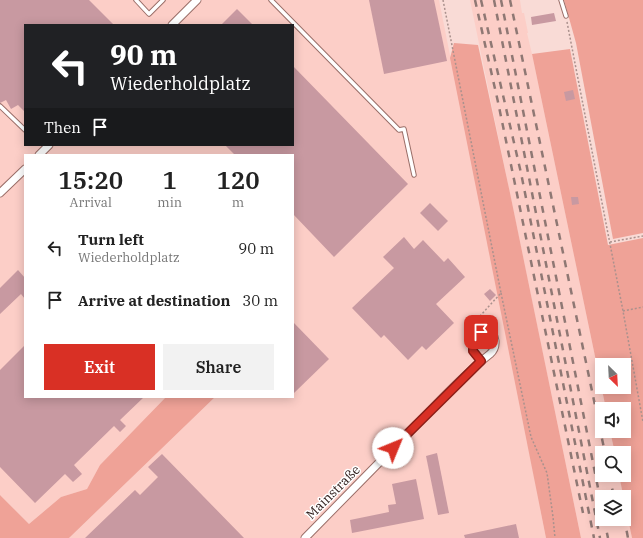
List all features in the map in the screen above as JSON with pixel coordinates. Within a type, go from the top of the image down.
[{"type":"street","points":[[173,24],[197,0]]},
{"type":"street","points":[[0,193],[24,169]]},
{"type":"street","points":[[486,331],[495,338],[496,344],[494,350],[481,361],[473,351],[473,339],[481,332],[486,331]]},
{"type":"street","name":"Mainstraße","points":[[305,538],[481,361]]},
{"type":"lane","points":[[136,0],[149,14],[164,0]]},
{"type":"lane","points":[[271,0],[399,130],[404,129],[414,175]]},
{"type":"lane","points":[[561,0],[566,16]]},
{"type":"lane","points":[[0,106],[24,129]]},
{"type":"path","points":[[443,0],[531,437],[547,472],[555,538]]},
{"type":"path","points":[[566,16],[643,422]]},
{"type":"path","points":[[610,242],[643,236]]},
{"type":"path","points":[[486,331],[480,316],[501,293]]},
{"type":"path","points":[[623,311],[643,307]]},
{"type":"shaded area","points":[[0,0],[439,0],[546,538],[69,538],[214,398],[294,398],[294,154],[24,154],[24,398],[165,398],[100,465],[87,489],[61,497],[29,524],[0,495]]},
{"type":"shaded area","points":[[470,0],[520,0],[522,13],[524,13],[595,358],[595,394],[603,394],[605,402],[595,402],[595,438],[612,438],[613,446],[595,446],[595,482],[621,482],[622,490],[595,490],[595,526],[630,526],[632,538],[581,538]]},
{"type":"shaded area","points":[[564,0],[643,0],[643,233],[613,239],[576,43]]},
{"type":"shaded area","points":[[454,43],[478,45],[581,538],[546,538],[450,58]]},
{"type":"shaded area","points":[[570,49],[608,245],[643,238],[643,538],[632,538],[630,526],[631,526],[631,490],[622,490],[620,482],[631,482],[631,446],[613,446],[612,438],[631,438],[631,402],[605,402],[603,394],[631,394],[631,358],[595,358],[532,54]]},
{"type":"shaded area","points":[[165,398],[214,398],[69,538],[0,538],[0,495],[29,524],[61,497],[87,489],[100,465]]},
{"type":"building","points":[[0,0],[89,0],[113,24],[24,24],[24,111],[18,105],[11,109],[6,100],[0,103]]},
{"type":"building","points":[[369,0],[434,0],[447,61],[384,74]]},
{"type":"building","points":[[237,9],[252,24],[222,24]]},
{"type":"building","points":[[554,13],[556,21],[532,25],[531,17]]},
{"type":"building","points":[[294,67],[408,184],[334,257],[294,215],[294,154],[234,154],[226,146],[294,146]]},
{"type":"building","points":[[573,90],[575,99],[566,101],[564,92]]},
{"type":"building","points":[[571,197],[578,197],[579,204],[572,205]]},
{"type":"building","points":[[430,203],[448,221],[438,231],[420,213]]},
{"type":"building","points":[[404,237],[414,249],[423,240],[444,262],[448,258],[465,277],[436,304],[454,323],[426,350],[422,346],[408,360],[384,335],[381,338],[352,308],[394,268],[383,257]]},
{"type":"building","points":[[18,270],[24,277],[24,298],[21,294],[0,314],[0,288]]},
{"type":"building","points":[[490,289],[496,295],[490,301],[484,294]]},
{"type":"building","points":[[294,323],[329,359],[294,393]]},
{"type":"building","points":[[24,346],[24,398],[143,398],[120,420],[126,426],[120,432],[114,426],[74,465],[82,474],[73,482],[65,474],[35,503],[0,467],[0,370]]},
{"type":"building","points":[[437,453],[449,513],[438,515],[426,456]]},
{"type":"building","points":[[162,454],[244,538],[85,538],[135,490],[140,495],[158,477],[148,467]]},
{"type":"building","points":[[416,479],[424,519],[352,533],[350,520],[389,512],[388,505],[396,504],[392,484]]},
{"type":"building","points":[[516,524],[519,538],[465,538],[464,535]]},
{"type":"railway","points":[[475,0],[498,102],[583,513]]},
{"type":"railway","points":[[481,0],[521,173],[594,538]]},
{"type":"railway","points":[[494,0],[600,538]]},
{"type":"railway","points":[[501,0],[598,490]]},
{"type":"railway","points":[[510,0],[604,446]]},
{"type":"railway","points":[[611,482],[612,490]]},
{"type":"railway","points":[[605,526],[608,538]]},
{"type":"railway","points":[[626,526],[628,538]]},
{"type":"route","points":[[393,448],[481,361],[473,351],[473,339],[481,332]]}]
